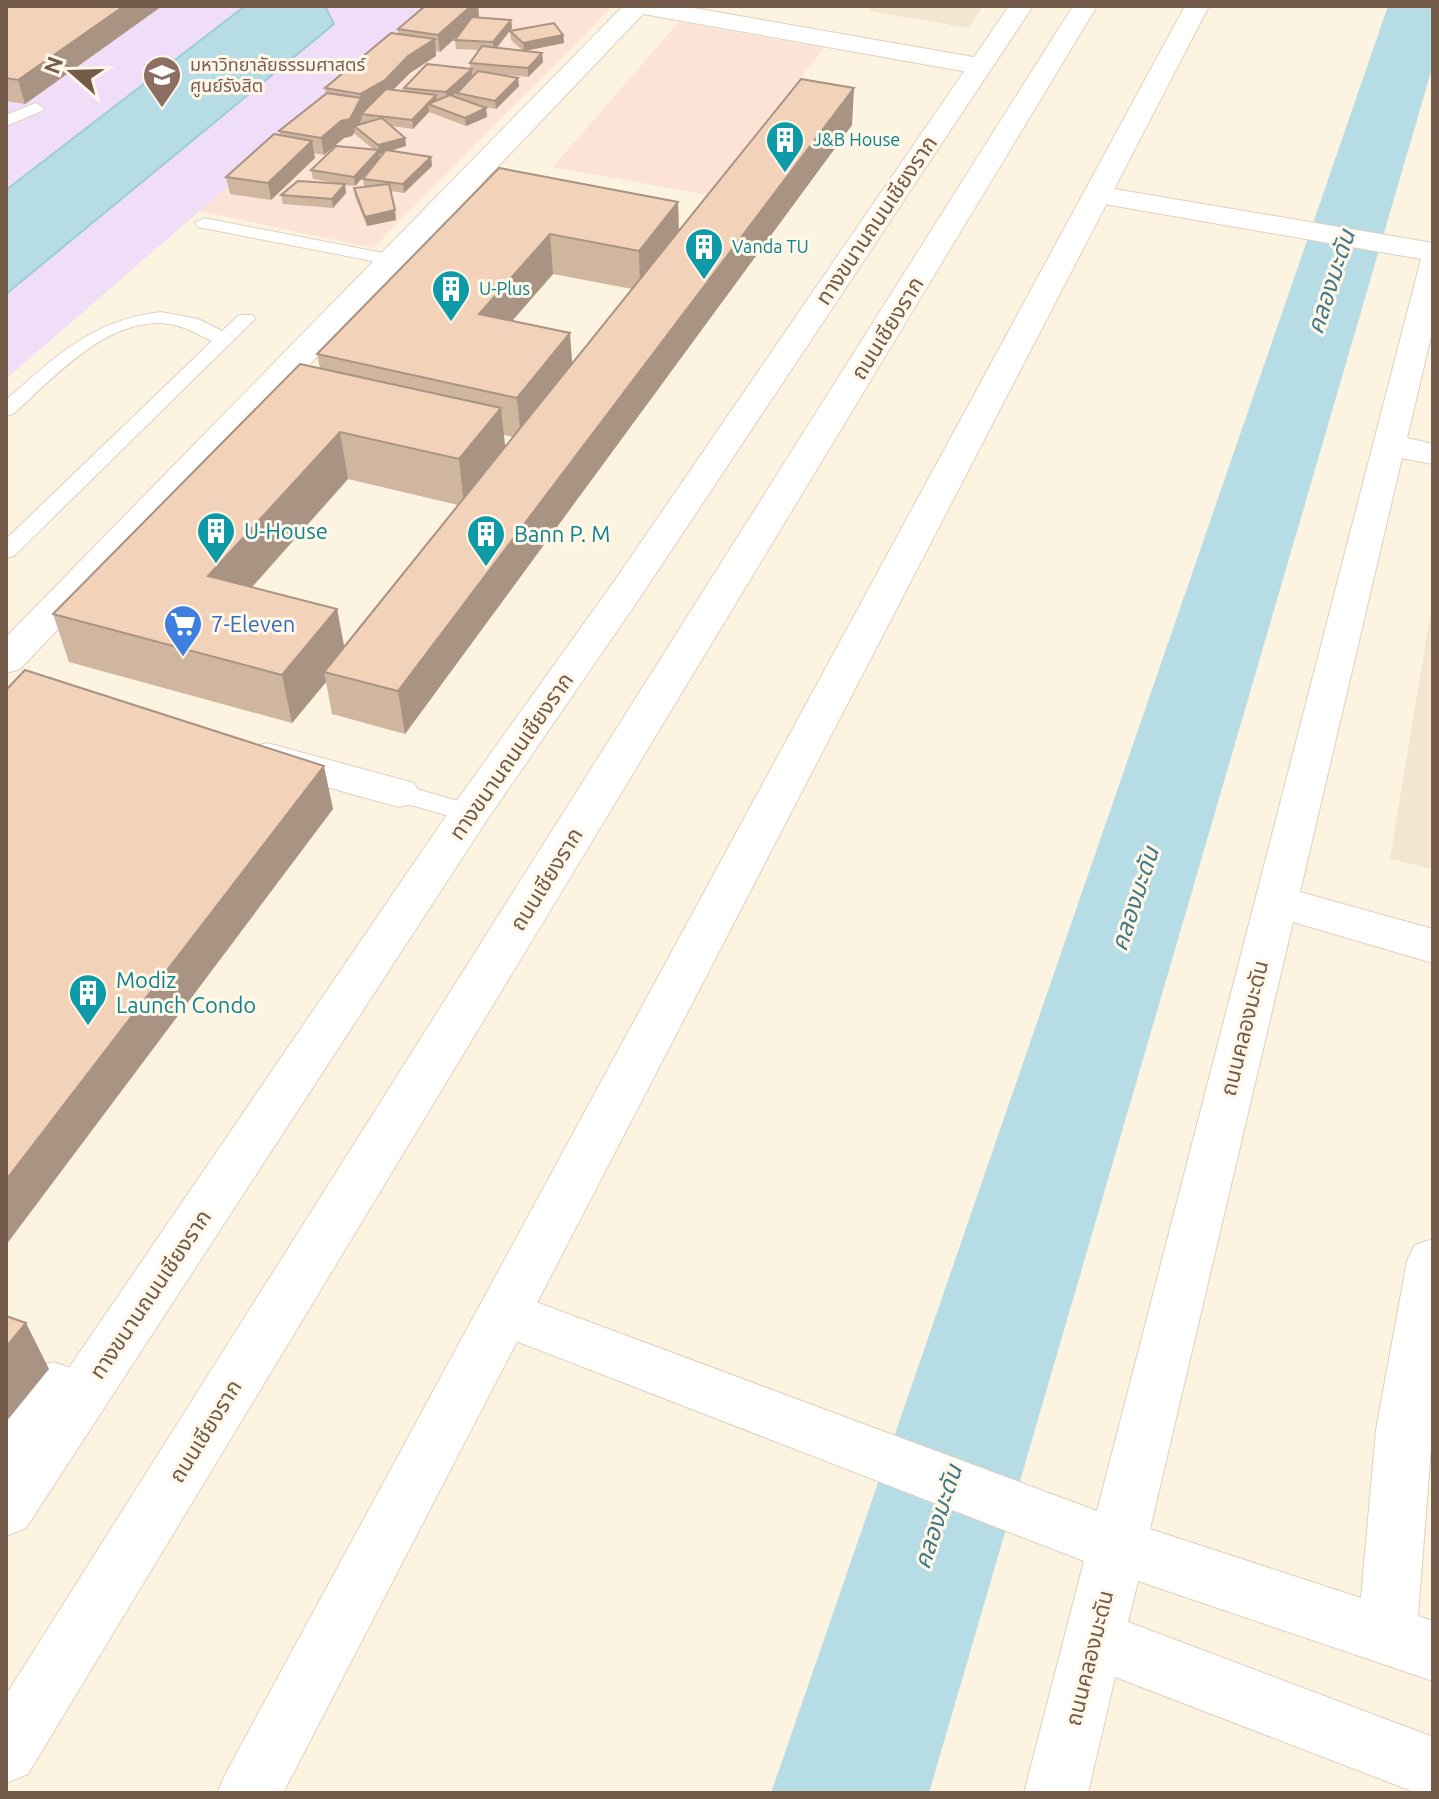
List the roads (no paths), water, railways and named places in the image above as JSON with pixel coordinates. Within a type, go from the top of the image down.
[{"type":"street","points":[[11,678],[393,260],[639,6],[981,47]]},
{"type":"street","name":"ทางขนานถนนเชียงราก","points":[[6,1509],[470,813],[628,588],[981,47],[1021,6]]},
{"type":"street","name":"ถนนเชียงราก","points":[[6,1752],[1085,6]]},
{"type":"street","points":[[249,1793],[1197,6]]},
{"type":"street","points":[[1097,195],[1425,255]]},
{"type":"street","name":"ถนนคลองมะดัน","points":[[1056,1793],[1388,445],[1425,255]]},
{"type":"street","points":[[1388,445],[1433,454]]},
{"type":"street","points":[[233,747],[399,793]]},
{"type":"street","points":[[1275,901],[1433,946]]},
{"type":"street","points":[[504,1313],[1116,1546],[1410,1643],[1404,1430],[1433,1261]]},
{"type":"street","points":[[6,1699],[178,1475]]},
{"type":"street","points":[[1094,1639],[1433,1768]]},
{"type":"lane","points":[[6,121],[36,108]]},
{"type":"lane","points":[[204,223],[393,260]]},
{"type":"lane","points":[[6,410],[97,333],[120,322],[144,319],[183,321],[225,340]]},
{"type":"lane","points":[[6,551],[246,319]]},
{"type":"lane","points":[[399,793],[470,813]]},
{"type":"lane","points":[[6,1444],[53,1376],[87,1387]]},
{"type":"water","points":[[245,6],[325,6],[334,24],[6,294],[6,190]]},
{"type":"waterway","name":"คลองมะดัน","points":[[850,1793],[1419,6]]},
{"type":"place","name":"มหาวิทยาลัยธรรมศาสตร์ ศูนย์รังสิต","points":[[162,109]]},
{"type":"place","name":"J&B House","points":[[785,174]]},
{"type":"place","name":"Vanda TU","points":[[704,281]]},
{"type":"place","name":"U-Plus","points":[[451,323]]},
{"type":"place","name":"U-House","points":[[216,565]]},
{"type":"place","name":"Bann P. M","points":[[486,568]]},
{"type":"place","name":"7-Eleven","points":[[183,658]]},
{"type":"place","name":"Modiz Launch Condo","points":[[88,1027]]}]
